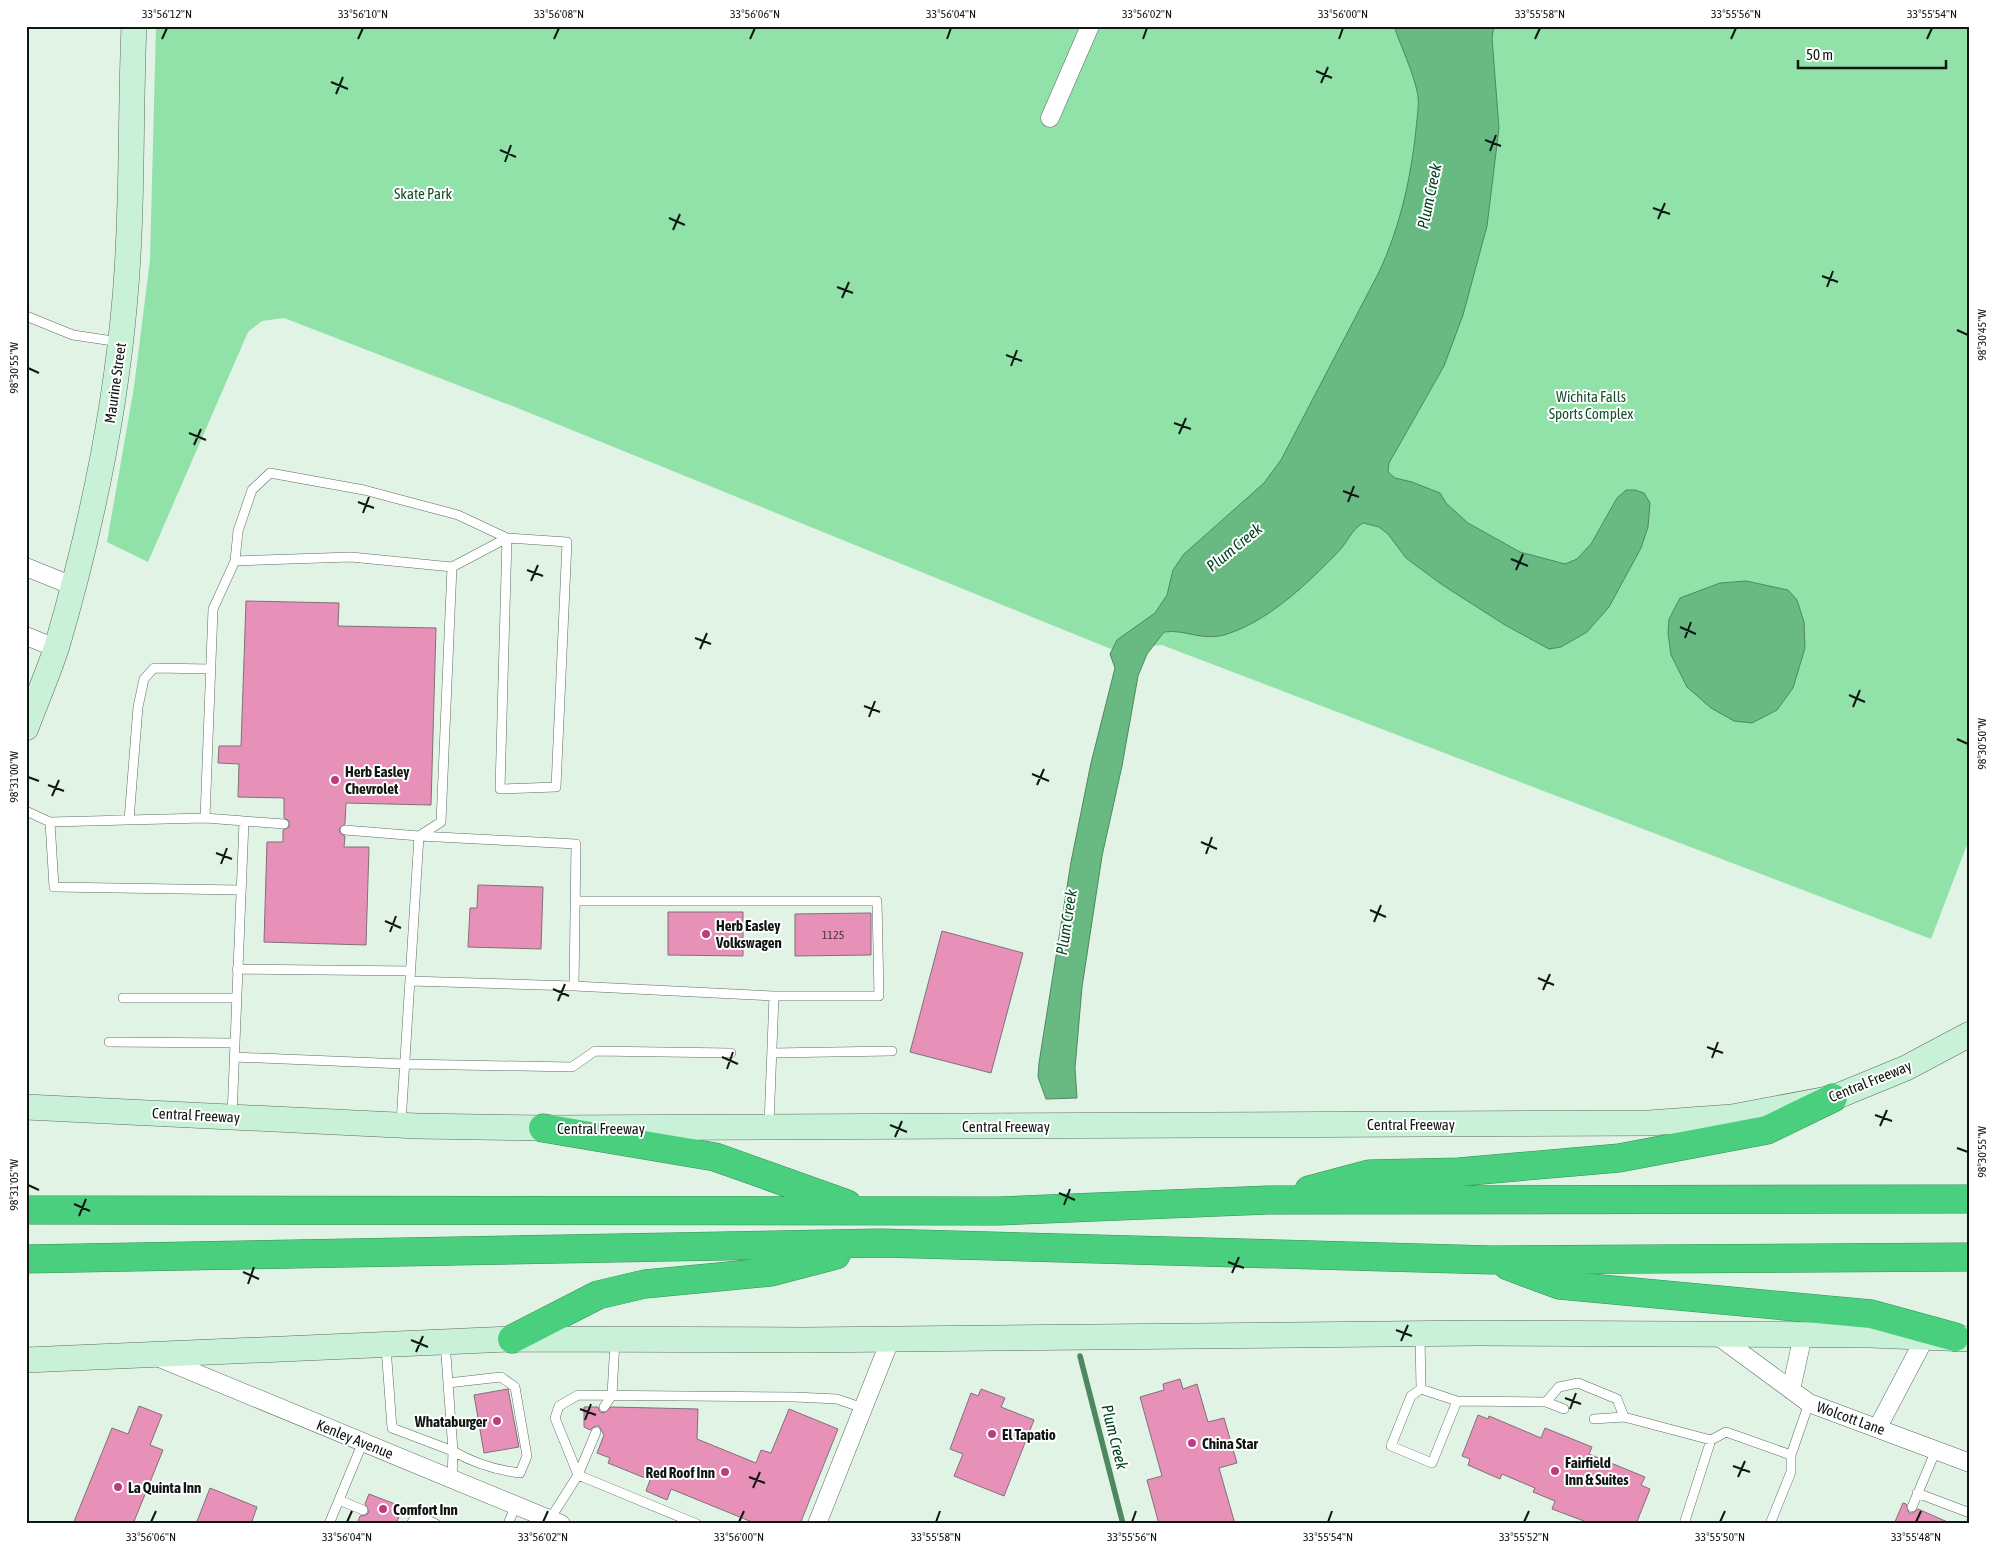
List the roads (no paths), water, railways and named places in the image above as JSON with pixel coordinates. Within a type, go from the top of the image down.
[{"type":"highway","points":[[1268,1200],[1369,1174],[1459,1172],[1619,1158],[1767,1130],[1833,1098]]},
{"type":"highway","points":[[544,1128],[715,1157],[868,1211]]},
{"type":"highway","points":[[26,1210],[998,1211],[1268,1200],[1970,1199]]},
{"type":"highway","points":[[26,1259],[881,1243],[1492,1260],[1970,1257]]},
{"type":"highway","points":[[512,1339],[598,1296],[645,1284],[771,1272],[881,1243]]},
{"type":"highway","points":[[1492,1260],[1559,1285],[1871,1314],[1962,1338]]},
{"type":"main road","name":"Maurine Street","points":[[26,728],[56,648],[73,586],[109,423],[120,342],[130,226],[134,26]]},
{"type":"main road","name":"Central Freeway","points":[[26,1107],[401,1126],[544,1128],[1649,1123],[1732,1117],[1833,1098],[1906,1068],[1970,1034]]},
{"type":"main road","points":[[26,1360],[512,1339],[616,1340],[1420,1334],[1803,1335],[1962,1338]]},
{"type":"street","points":[[1050,118],[1090,26]]},
{"type":"street","points":[[26,567],[73,586]]},
{"type":"street","points":[[26,636],[56,648]]},
{"type":"street","points":[[1791,1390],[1803,1335]]},
{"type":"street","name":"Wolcott Lane","points":[[1718,1336],[1809,1403],[1878,1427],[1970,1463]]},
{"type":"street","points":[[1878,1427],[1926,1336]]},
{"type":"street","points":[[817,1524],[891,1338]]},
{"type":"street","name":"Kenley Avenue","points":[[149,1354],[555,1522]]},
{"type":"lane","points":[[26,316],[73,336],[120,342]]},
{"type":"lane","points":[[206,818],[213,609],[235,561],[238,531],[252,490],[270,474],[364,490],[458,515],[507,538],[567,542],[556,787],[500,789],[507,538]]},
{"type":"lane","points":[[235,561],[351,557],[452,567],[507,538]]},
{"type":"lane","points":[[419,836],[441,822],[452,567]]},
{"type":"lane","points":[[128,820],[138,707],[144,679],[154,668],[211,669]]},
{"type":"lane","points":[[26,812],[50,822],[206,818],[284,824]]},
{"type":"lane","points":[[232,1117],[235,998],[244,821]]},
{"type":"lane","points":[[50,822],[54,886],[241,890]]},
{"type":"lane","points":[[345,830],[419,836],[576,844],[574,986]]},
{"type":"lane","points":[[401,1126],[419,836]]},
{"type":"lane","points":[[410,981],[574,986],[774,996],[879,996],[877,901],[575,901]]},
{"type":"lane","points":[[237,969],[411,971]]},
{"type":"lane","points":[[769,1127],[774,996]]},
{"type":"lane","points":[[122,998],[235,998]]},
{"type":"lane","points":[[109,1042],[234,1043]]},
{"type":"lane","points":[[234,1057],[404,1064],[572,1067],[595,1051],[731,1053]]},
{"type":"lane","points":[[772,1054],[892,1051]]},
{"type":"lane","points":[[1420,1334],[1421,1389]]},
{"type":"lane","points":[[604,1407],[612,1395],[616,1340]]},
{"type":"lane","points":[[445,1342],[453,1451],[452,1479]]},
{"type":"lane","points":[[386,1344],[392,1428],[453,1451],[471,1462],[486,1467],[520,1473],[527,1456],[515,1387],[502,1377],[448,1384]]},
{"type":"lane","points":[[1546,1402],[1559,1387],[1578,1384],[1617,1399],[1624,1417]]},
{"type":"lane","points":[[1421,1389],[1411,1396],[1391,1446],[1432,1463],[1457,1401]]},
{"type":"lane","points":[[1421,1389],[1457,1401],[1546,1402],[1564,1409]]},
{"type":"lane","points":[[697,1524],[578,1475],[555,1418],[559,1406],[578,1395],[612,1395],[803,1397],[837,1399],[864,1408]]},
{"type":"lane","points":[[1770,1524],[1791,1472],[1791,1455],[1809,1403]]},
{"type":"lane","points":[[1594,1419],[1624,1417],[1711,1440],[1726,1432],[1791,1455]]},
{"type":"lane","points":[[555,1522],[596,1432]]},
{"type":"lane","points":[[1684,1524],[1711,1440]]},
{"type":"lane","points":[[329,1524],[363,1442]]},
{"type":"lane","points":[[1912,1507],[1936,1450]]},
{"type":"lane","points":[[1917,1493],[1970,1513]]},
{"type":"lane","points":[[339,1500],[363,1510]]},
{"type":"lane","points":[[508,1524],[516,1505]]},
{"type":"lane","points":[[411,1524],[417,1515],[436,1524]]},
{"type":"water","points":[[1394,26],[1494,26],[1492,38],[1499,128],[1487,226],[1463,315],[1444,366],[1389,463],[1388,472],[1395,478],[1412,482],[1440,493],[1446,503],[1468,523],[1520,552],[1565,564],[1577,559],[1591,544],[1617,498],[1626,490],[1644,493],[1650,503],[1648,527],[1641,548],[1609,607],[1587,632],[1561,647],[1549,649],[1505,625],[1441,584],[1406,558],[1388,534],[1379,527],[1363,523],[1355,529],[1341,548],[1300,589],[1256,621],[1224,635],[1208,637],[1179,632],[1164,632],[1147,654],[1138,676],[1122,766],[1102,856],[1082,987],[1075,1068],[1077,1098],[1046,1099],[1038,1077],[1039,1063],[1071,862],[1091,763],[1115,668],[1110,654],[1117,640],[1155,613],[1167,595],[1173,570],[1184,554],[1264,483],[1281,460],[1379,272],[1393,238],[1404,202],[1414,147],[1418,110],[1418,96],[1415,83]]},
{"type":"water","points":[[1746,581],[1788,590],[1797,600],[1804,622],[1805,648],[1793,688],[1777,710],[1752,723],[1734,721],[1711,708],[1687,687],[1671,655],[1668,633],[1669,619],[1680,598],[1720,583]]},
{"type":"waterway","name":"Plum Creek","points":[[1080,1356],[1123,1524]]},
{"type":"place","name":"Herb Easley Chevrolet","points":[[335,780]]},
{"type":"place","name":"Herb Easley Volkswagen","points":[[706,934]]},
{"type":"place","name":"Whataburger","points":[[497,1421]]},
{"type":"place","name":"El Tapatio","points":[[992,1434]]},
{"type":"place","name":"China Star","points":[[1192,1443]]},
{"type":"place","name":"Fairfield Inn & Suites","points":[[1555,1471]]},
{"type":"place","name":"Red Roof Inn","points":[[725,1472]]},
{"type":"place","name":"La Quinta Inn","points":[[118,1487]]},
{"type":"place","name":"Comfort Inn","points":[[383,1509]]},
{"type":"park label","name":"Skate Park","points":[[423,193]]},
{"type":"park label","name":"Wichita Falls Sports Complex","points":[[1591,404]]}]
